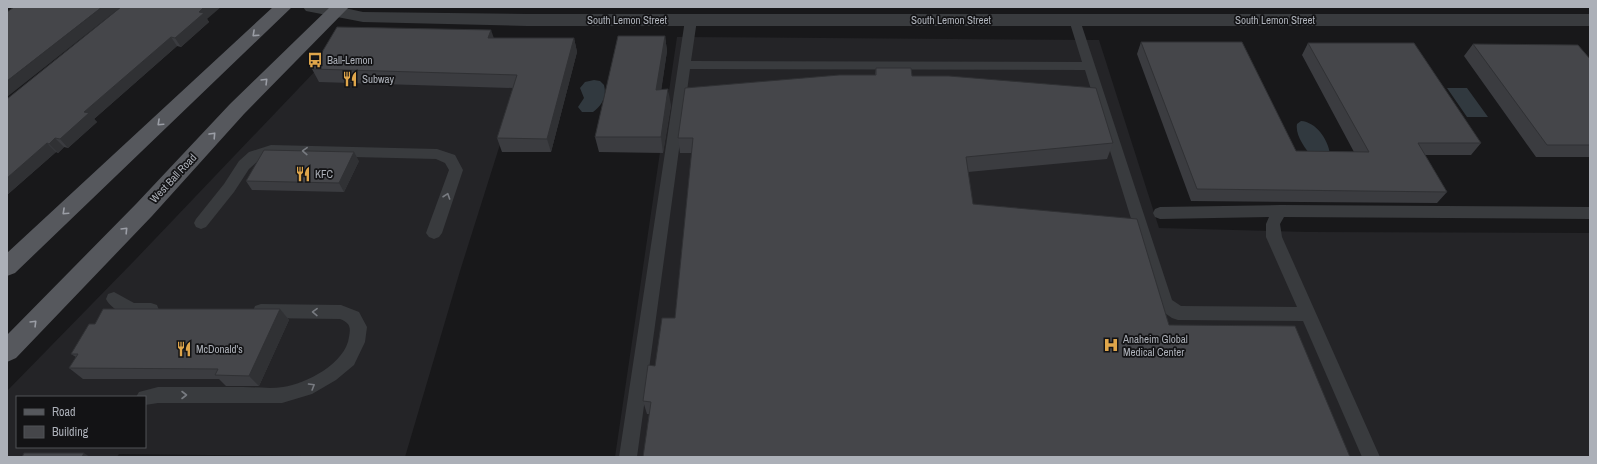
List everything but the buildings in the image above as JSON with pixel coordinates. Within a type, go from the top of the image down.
[{"type":"main road","points":[[7,268],[283,7]]},
{"type":"main road","name":"West Ball Road","points":[[7,351],[139,215],[238,109],[338,9]]},
{"type":"street","name":"South Lemon Street","points":[[312,7],[338,9],[363,17],[377,18],[527,20],[1075,20],[1559,13],[1590,20]]},
{"type":"lane","points":[[628,457],[691,20]]},
{"type":"lane","points":[[1075,20],[1165,304],[1178,312],[1308,314]]},
{"type":"lane","points":[[685,65],[1090,66]]},
{"type":"lane","points":[[201,224],[229,188],[244,165],[254,156],[271,150],[437,154],[450,159],[456,170],[434,233]]},
{"type":"lane","points":[[1280,211],[1273,224],[1274,237],[1371,457]]},
{"type":"lane","points":[[1160,214],[1280,211],[1590,213]]},
{"type":"lane","points":[[114,299],[132,310],[163,310]]},
{"type":"lane","points":[[146,397],[158,395],[282,395],[306,389],[330,375],[348,360],[357,342],[359,327],[353,317],[341,312],[248,311]]},
{"type":"shaded area","name":"Anaheim Global Medical Center","points":[[677,37],[1099,40],[1159,228],[1308,232],[1590,233],[1590,457],[615,457]]},
{"type":"shaded area","points":[[533,40],[460,271],[405,457],[119,454],[117,457],[7,457],[7,391],[135,260],[340,45]]},
{"type":"shaded area","points":[[594,80],[600,81],[604,85],[605,93],[603,100],[599,107],[593,112],[582,112],[578,107],[584,98],[580,88],[585,82]]},
{"type":"shaded area","points":[[1447,88],[1467,88],[1488,117],[1467,117]]},
{"type":"shaded area","points":[[1301,121],[1312,124],[1320,132],[1327,143],[1330,154],[1312,157],[1306,150],[1298,133],[1297,124]]},
{"type":"place","name":"Ball-Lemon","points":[[315,60]]},
{"type":"place","name":"Subway","points":[[350,79]]},
{"type":"place","name":"KFC","points":[[303,174]]},
{"type":"place","name":"Anaheim Global Medical Center","points":[[1111,345]]},
{"type":"place","name":"McDonald's","points":[[184,349]]}]
